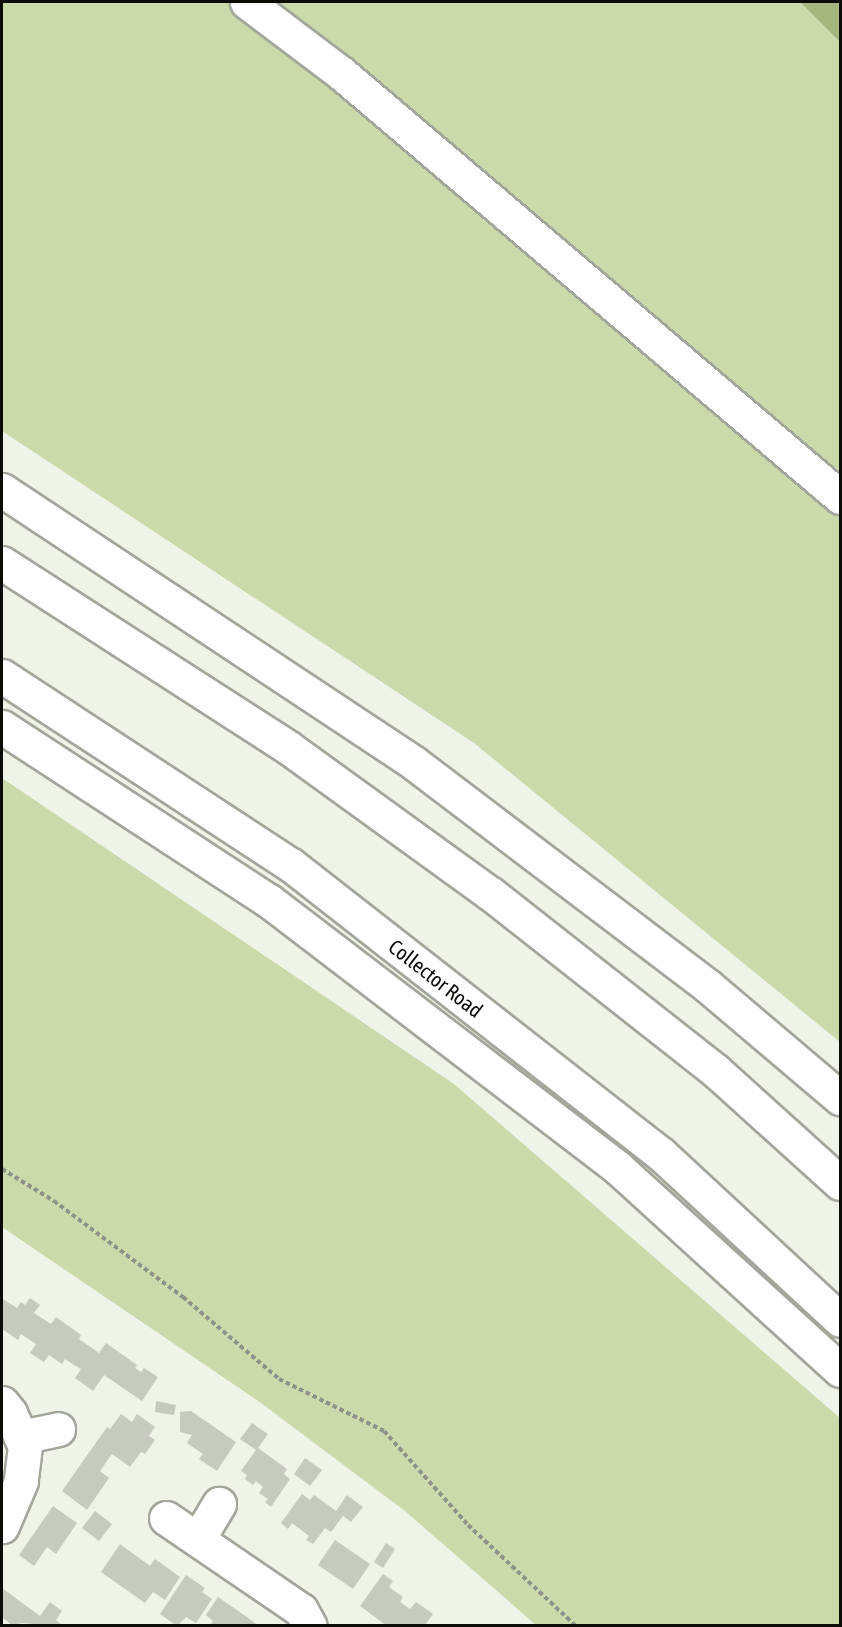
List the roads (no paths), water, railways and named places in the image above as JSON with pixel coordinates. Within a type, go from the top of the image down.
[{"type":"main road","points":[[247,2],[341,73],[840,496]]},
{"type":"main road","points":[[2,490],[414,763],[709,987],[840,1098]]},
{"type":"main road","points":[[2,563],[289,748],[491,894],[716,1071],[840,1183]]},
{"type":"main road","name":"Collector Road","points":[[2,676],[291,865],[661,1154],[840,1320]]},
{"type":"main road","name":"Collector Road","points":[[2,727],[269,901],[618,1168],[840,1370]]},
{"type":"main road","points":[[2,1403],[10,1413],[25,1446],[21,1481],[2,1526]]},
{"type":"main road","points":[[21,1437],[58,1429]]},
{"type":"main road","points":[[198,1539],[219,1504]]},
{"type":"main road","points":[[166,1518],[301,1610],[310,1626]]}]
